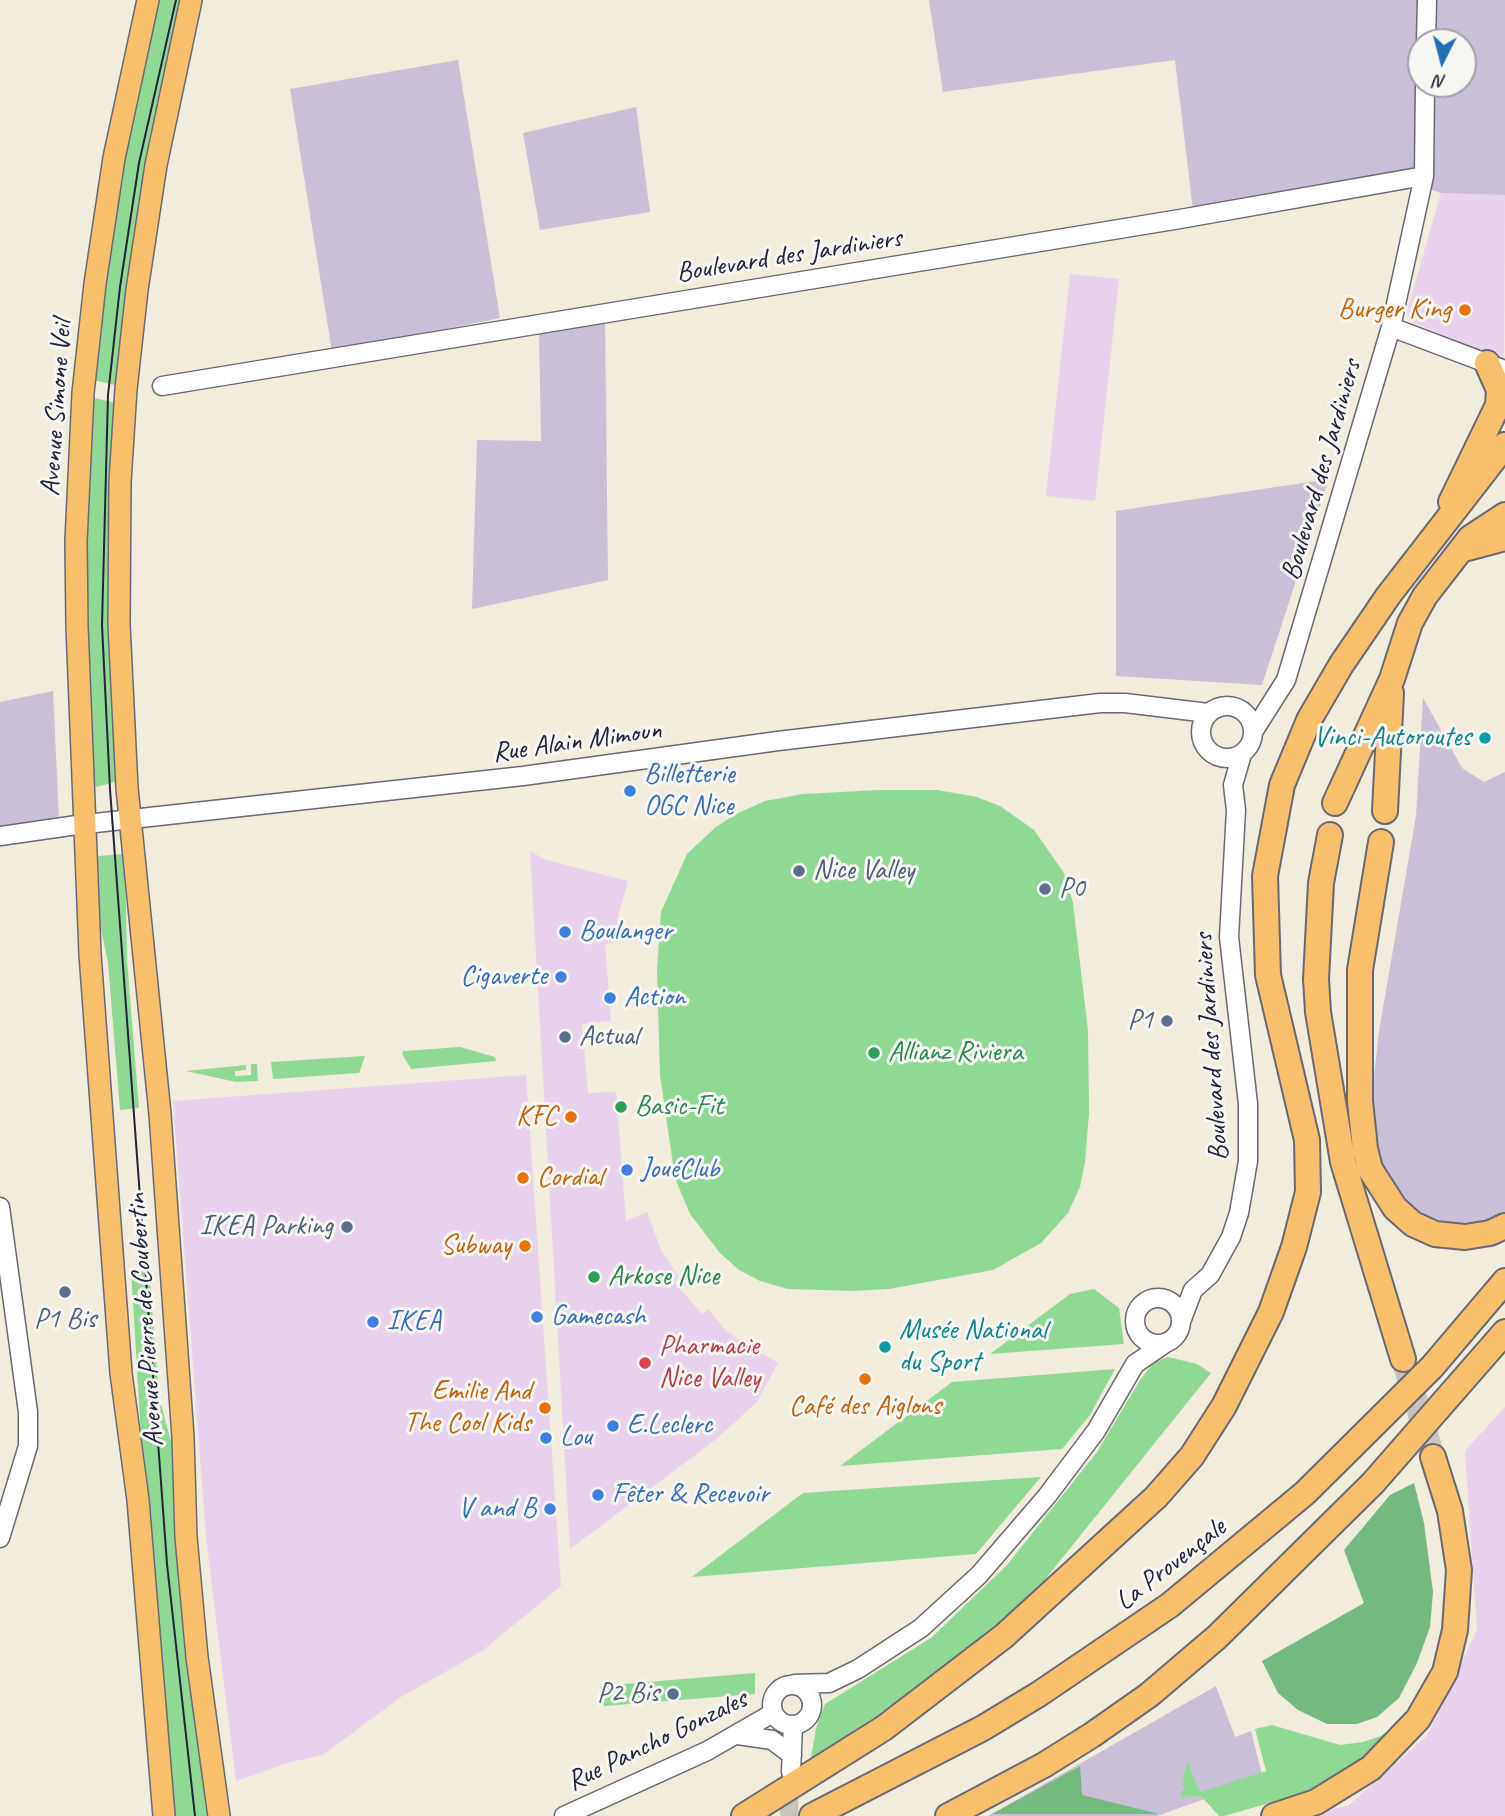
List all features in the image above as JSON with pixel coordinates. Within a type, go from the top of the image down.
[{"type":"highway","points":[[1441,528],[1462,475],[1499,405],[1499,370]]},
{"type":"highway","points":[[744,1816],[884,1728],[1004,1636],[1156,1497],[1192,1456],[1241,1374],[1271,1312],[1294,1247],[1308,1192],[1307,1140],[1268,975],[1265,876],[1276,810],[1293,754],[1315,709],[1388,596],[1505,445]]},
{"type":"highway","points":[[1335,803],[1392,679],[1410,623],[1457,552],[1483,526],[1505,515]]},
{"type":"highway","points":[[1457,552],[1505,538]]},
{"type":"highway","points":[[1385,811],[1392,679]]},
{"type":"highway","points":[[1330,835],[1321,883],[1316,979],[1318,1012],[1343,1162],[1403,1359]]},
{"type":"highway","points":[[1381,842],[1360,970],[1360,1101],[1364,1149],[1370,1169],[1395,1208],[1413,1224],[1435,1234],[1465,1237],[1490,1233],[1505,1226]]},
{"type":"highway","name":"La Provençale","points":[[812,1816],[983,1728],[1128,1637],[1170,1605],[1306,1493],[1432,1367],[1505,1281]]},
{"type":"highway","points":[[948,1816],[1044,1765],[1092,1735],[1149,1695],[1207,1645],[1365,1491],[1505,1332]]},
{"type":"highway","points":[[1275,1816],[1316,1802],[1371,1768],[1418,1719],[1445,1672],[1455,1630],[1460,1570],[1450,1511],[1433,1457]]},
{"type":"main road","name":"Avenue Simone Veil","points":[[86,824],[78,689],[76,553],[83,393],[102,228],[148,0]]},
{"type":"main road","points":[[130,820],[119,624],[119,532],[126,389],[156,165],[191,0]]},
{"type":"main road","name":"Avenue Pierre de Coubertin","points":[[130,820],[160,1114],[183,1437],[186,1536],[200,1684],[219,1816]]},
{"type":"main road","name":"Avenue Pierre de Coubertin","points":[[86,824],[89,944],[121,1373],[137,1489],[164,1816]]},
{"type":"street","points":[[1426,28],[1427,0]]},
{"type":"street","name":"Boulevard des Jardiniers","points":[[1253,732],[1278,694],[1299,641],[1391,327],[1424,176],[1425,98]]},
{"type":"street","name":"Boulevard des Jardiniers","points":[[162,386],[1424,176]]},
{"type":"street","points":[[1391,327],[1499,370]]},
{"type":"street","points":[[1239,709],[1278,694]]},
{"type":"street","name":"Rue Alain Mimoun","points":[[0,836],[86,824],[523,776],[1008,712],[1125,703],[1161,710],[1208,713]]},
{"type":"street","points":[[1223,706],[1239,709],[1249,718],[1252,740],[1242,754],[1228,759],[1214,755],[1200,736],[1203,720],[1208,713],[1223,706]]},
{"type":"street","name":"Rue Alain Mimoun","points":[[1161,710],[1200,736]]},
{"type":"street","name":"Boulevard des Jardiniers","points":[[1182,1319],[1193,1290],[1210,1275],[1231,1237],[1239,1213],[1248,1161],[1248,1104],[1229,937],[1236,810],[1233,785],[1242,754]]},
{"type":"street","name":"Boulevard des Jardiniers","points":[[1214,755],[1233,785]]},
{"type":"street","points":[[0,1206],[28,1412],[28,1446],[19,1485],[0,1538]]},
{"type":"street","points":[[1135,1364],[1134,1321],[1144,1302],[1193,1290]]},
{"type":"street","points":[[829,1683],[806,1719],[793,1725],[779,1721],[773,1713],[771,1706],[775,1692],[794,1684],[829,1683],[859,1669],[921,1628],[979,1575],[1047,1496],[1096,1431],[1135,1364],[1175,1337],[1182,1319],[1172,1302],[1159,1297]]},
{"type":"street","points":[[1134,1321],[1143,1339],[1164,1344]]},
{"type":"street","points":[[794,1684],[805,1689],[812,1707]]},
{"type":"street","name":"Rue Pancho Gonzales","points":[[564,1816],[621,1793],[738,1735],[773,1713]]},
{"type":"street","points":[[738,1735],[772,1740],[791,1764],[793,1725]]},
{"type":"shaded area","points":[[929,0],[1505,0],[1505,195],[1441,193],[1396,178],[1193,210],[1175,60],[943,92]]},
{"type":"shaded area","points":[[458,60],[500,318],[332,352],[290,89]]},
{"type":"shaded area","points":[[636,107],[650,212],[540,230],[523,133]]},
{"type":"shaded area","points":[[1441,193],[1505,195],[1504,361],[1409,321],[1407,311]]},
{"type":"shaded area","points":[[1070,274],[1119,279],[1095,501],[1046,496]]},
{"type":"shaded area","points":[[605,322],[608,580],[472,609],[477,440],[541,441],[539,331]]},
{"type":"shaded area","points":[[1329,479],[1262,685],[1116,676],[1116,511]]},
{"type":"shaded area","points":[[53,691],[59,820],[0,829],[0,702]]},
{"type":"shaded area","points":[[1423,698],[1462,768],[1484,782],[1505,772],[1505,1212],[1480,1222],[1451,1223],[1430,1218],[1410,1206],[1395,1193],[1375,1147],[1371,1104],[1379,1031],[1416,816]]},
{"type":"shaded area","points":[[530,851],[546,860],[628,881],[617,921],[617,941],[605,945],[611,1021],[582,1024],[588,1093],[616,1092],[626,1221],[647,1212],[661,1250],[679,1277],[675,1283],[702,1314],[708,1309],[726,1331],[778,1363],[757,1402],[715,1440],[570,1549]]},
{"type":"shaded area","name":"IKEA","points":[[526,1075],[561,1586],[482,1651],[401,1697],[323,1755],[291,1762],[236,1781],[206,1537],[173,1101]]},
{"type":"shaded area","points":[[1505,1407],[1505,1816],[1307,1816],[1349,1805],[1427,1736],[1477,1630],[1465,1451]]},
{"type":"shaded area","points":[[1216,1686],[1235,1737],[1251,1731],[1263,1778],[1157,1816],[988,1816]]},
{"type":"green space","points":[[156,0],[184,0],[119,383],[115,385],[93,380],[110,230]]},
{"type":"green space","points":[[94,398],[117,403],[118,781],[97,787],[92,783],[84,625],[90,401]]},
{"type":"green space","name":"Allianz Riviera","points":[[937,790],[977,797],[1000,806],[1034,830],[1064,873],[1073,903],[1088,1031],[1089,1113],[1085,1162],[1080,1187],[1068,1213],[1041,1243],[993,1270],[889,1289],[788,1289],[760,1281],[739,1270],[720,1253],[690,1214],[675,1178],[660,1075],[657,969],[661,912],[687,854],[716,827],[736,814],[765,801],[803,794]]},
{"type":"green space","points":[[125,854],[127,959],[139,1108],[120,1110],[108,963],[94,895],[98,856]]},
{"type":"green space","points":[[460,1047],[495,1057],[496,1061],[411,1069],[402,1054],[403,1051]]},
{"type":"green space","points":[[365,1056],[359,1073],[273,1079],[271,1062]]},
{"type":"green space","points":[[251,1064],[257,1064],[258,1081],[236,1082],[186,1071],[246,1065],[246,1070],[235,1071],[235,1076],[251,1075]]},
{"type":"green space","points":[[149,1269],[159,1397],[175,1456],[175,1531],[185,1655],[209,1816],[172,1816],[143,1469],[131,1270]]},
{"type":"green space","points":[[1094,1289],[1119,1308],[1124,1344],[990,1354],[1070,1294]]},
{"type":"green space","points":[[1168,1357],[1197,1364],[1211,1373],[1039,1587],[966,1654],[882,1719],[810,1763],[816,1728],[825,1704],[931,1638],[1007,1565],[1097,1452],[1140,1380],[1154,1362]]},
{"type":"green space","points":[[1115,1369],[1090,1415],[1062,1449],[840,1466],[952,1382]]},
{"type":"green space","points":[[1041,1477],[976,1554],[692,1577],[803,1493]]},
{"type":"green space","points":[[1414,1483],[1424,1523],[1433,1592],[1430,1627],[1417,1663],[1399,1698],[1377,1717],[1357,1724],[1327,1724],[1298,1710],[1278,1693],[1262,1661],[1364,1603],[1344,1550],[1390,1495]]},
{"type":"green space","points":[[755,1673],[755,1694],[604,1706],[600,1686]]},
{"type":"green space","points":[[1399,1723],[1372,1755],[1318,1789],[1224,1816],[1219,1816],[1201,1796],[1180,1797],[1185,1786],[1182,1785],[1187,1761],[1200,1792],[1266,1771],[1255,1729],[1272,1725],[1340,1745],[1381,1736]]},
{"type":"green space","points":[[1080,1766],[1082,1795],[1159,1814],[992,1814]]},
{"type":"tunnel","points":[[1403,1359],[1433,1457]]},
{"type":"tunnel","points":[[789,1816],[790,1779]]},
{"type":"tram line","points":[[176,0],[139,163],[120,287],[108,395],[102,625],[110,789],[167,1564],[195,1816]]},
{"type":"place","name":"Burger King","points":[[1465,310]]},
{"type":"place","name":"Vinci-Autoroutes","points":[[1485,738]]},
{"type":"place","name":"Billetterie OGC Nice","points":[[630,791]]},
{"type":"place","name":"Nice Valley","points":[[799,871]]},
{"type":"place","name":"P0","points":[[1045,889]]},
{"type":"place","name":"Boulanger","points":[[565,932]]},
{"type":"place","name":"Cigaverte","points":[[561,977]]},
{"type":"place","name":"Action","points":[[610,998]]},
{"type":"place","name":"P1","points":[[1167,1021]]},
{"type":"place","name":"Actual","points":[[565,1037]]},
{"type":"place","name":"Allianz Riviera","points":[[874,1053]]},
{"type":"place","name":"Basic-Fit","points":[[621,1107]]},
{"type":"place","name":"KFC","points":[[571,1117]]},
{"type":"place","name":"JouéClub","points":[[627,1170]]},
{"type":"place","name":"Cordial","points":[[523,1178]]},
{"type":"place","name":"IKEA Parking","points":[[347,1227]]},
{"type":"place","name":"Subway","points":[[525,1246]]},
{"type":"place","name":"Arkose Nice","points":[[594,1277]]},
{"type":"place","name":"P1 Bis","points":[[65,1292]]},
{"type":"place","name":"Gamecash","points":[[537,1317]]},
{"type":"place","name":"IKEA","points":[[373,1322]]},
{"type":"place","name":"Musée National du Sport","points":[[885,1347]]},
{"type":"place","name":"Pharmacie Nice Valley","points":[[645,1363]]},
{"type":"place","name":"Café des Aiglons","points":[[865,1379]]},
{"type":"place","name":"Emilie And The Cool Kids","points":[[545,1408]]},
{"type":"place","name":"E.Leclerc","points":[[613,1426]]},
{"type":"place","name":"Lou","points":[[546,1438]]},
{"type":"place","name":"Fêter & Recevoir","points":[[598,1495]]},
{"type":"place","name":"V and B","points":[[550,1509]]},
{"type":"place","name":"P2 Bis","points":[[673,1694]]}]
